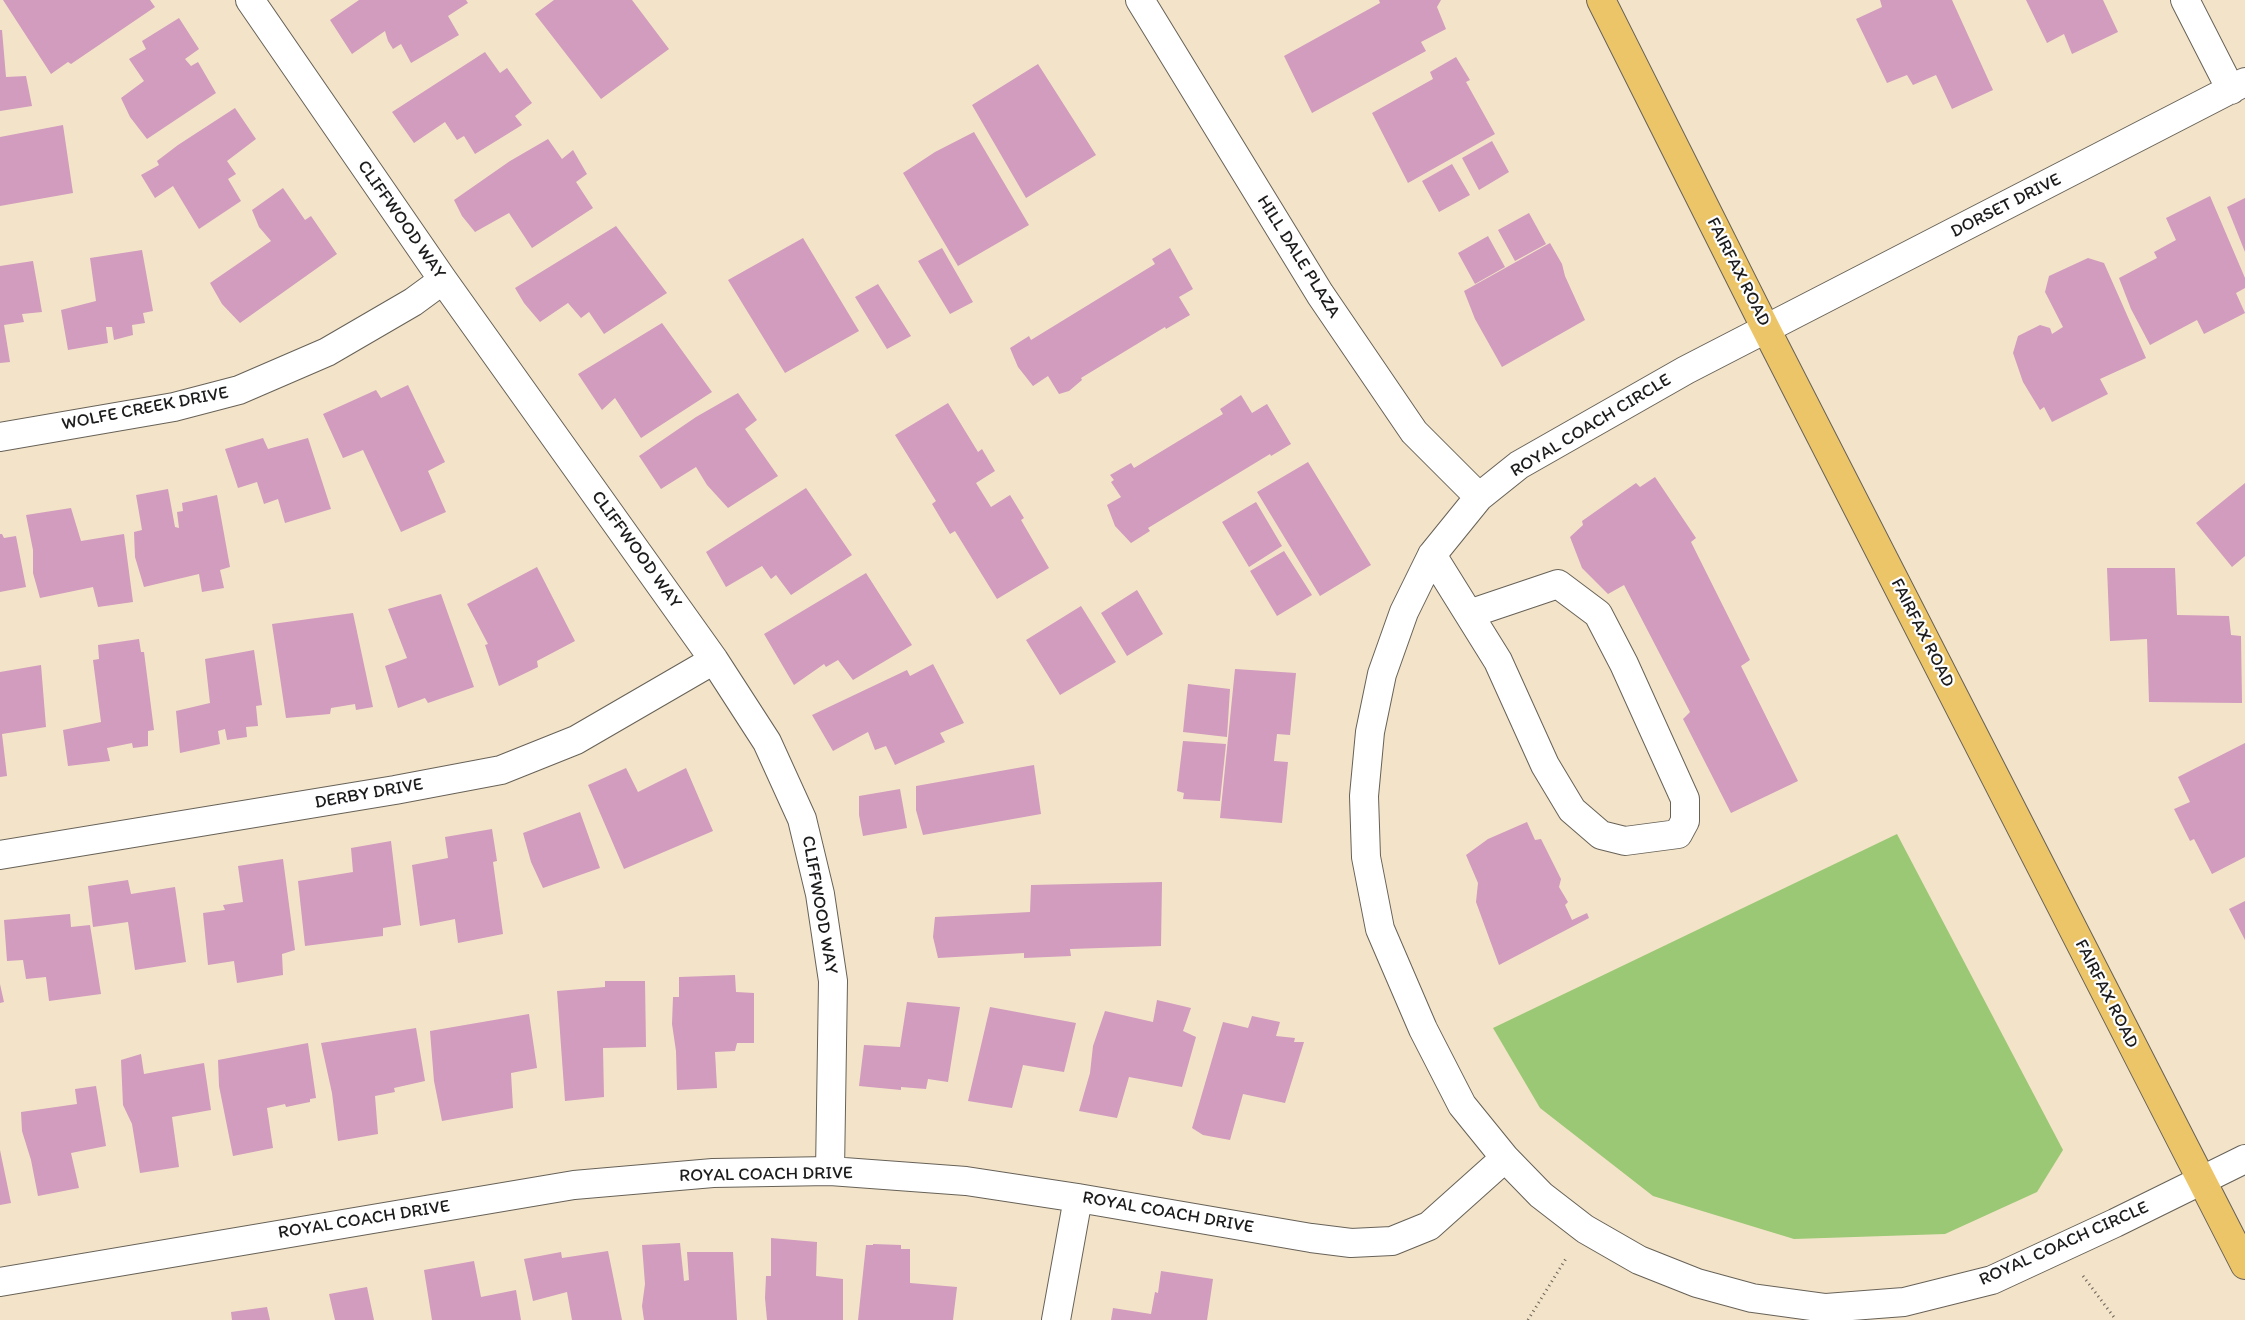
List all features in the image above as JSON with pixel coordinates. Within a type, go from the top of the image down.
[{"type":"main road","name":"FAIRFAX ROAD","points":[[1601,0],[1766,329],[2245,1265]]},
{"type":"street","name":"CLIFFWOOD WAY","points":[[250,0],[443,280],[714,660],[767,742],[802,818],[820,894],[833,981],[830,1171]]},
{"type":"street","name":"HILL DALE PLAZA","points":[[1140,0],[1320,294],[1397,408],[1414,432],[1479,497]]},
{"type":"street","points":[[2185,0],[2238,86]]},
{"type":"street","name":"DORSET DRIVE","points":[[1766,329],[2238,86]]},
{"type":"street","name":"WOLFE CREEK DRIVE","points":[[0,437],[174,407],[239,390],[327,352],[413,302],[443,280]]},
{"type":"street","name":"ROYAL COACH CIRCLE","points":[[1766,329],[1686,370],[1528,460],[1479,497],[1432,555],[1404,612],[1382,674],[1370,732],[1364,796],[1366,857],[1380,929],[1423,1029],[1462,1105],[1505,1158],[1541,1195],[1585,1229],[1639,1260],[1697,1283],[1752,1298],[1826,1308],[1904,1302],[1983,1282],[2061,1248],[2245,1160]]},
{"type":"street","points":[[1432,555],[1498,661],[1545,765],[1572,810],[1601,835],[1625,841],[1678,834],[1685,821],[1685,799],[1624,664],[1598,614],[1558,584],[1469,614]]},
{"type":"street","name":"DERBY DRIVE","points":[[0,855],[395,790],[501,770],[576,740],[714,660]]},
{"type":"street","name":"ROYAL COACH DRIVE","points":[[0,1282],[574,1186],[713,1173],[830,1171],[966,1181],[1351,1244],[1392,1241],[1429,1226],[1505,1158]]},
{"type":"street","points":[[1056,1320],[1078,1198]]},
{"type":"path","points":[[1528,1320],[1585,1229]]},
{"type":"path","points":[[2061,1248],[2116,1320]]},
{"type":"green space","points":[[1897,834],[2063,1150],[2037,1192],[1945,1234],[1794,1239],[1653,1196],[1540,1108],[1493,1028]]},
{"type":"building","points":[[3,0],[150,0],[155,7],[71,64],[68,62],[51,74]]},
{"type":"building","points":[[359,0],[466,0],[468,3],[448,16],[459,35],[411,63],[401,44],[393,49],[385,31],[352,54],[330,20]]},
{"type":"building","points":[[554,0],[632,0],[669,49],[601,99],[535,14]]},
{"type":"building","points":[[1379,0],[1441,0],[1437,7],[1446,29],[1421,42],[1426,51],[1312,113],[1284,56],[1380,3]]},
{"type":"building","points":[[1880,0],[1952,0],[1993,90],[1952,109],[1936,75],[1913,85],[1907,75],[1887,83],[1856,19],[1882,7]]},
{"type":"building","points":[[2026,0],[2103,0],[2118,32],[2072,54],[2064,34],[2047,43]]},
{"type":"building","points":[[179,18],[199,49],[185,59],[191,66],[198,62],[216,93],[147,139],[130,117],[121,98],[144,81],[129,59],[146,49],[142,41]]},
{"type":"building","points":[[0,30],[2,30],[6,77],[26,76],[32,106],[0,111]]},
{"type":"building","points":[[485,52],[500,73],[507,68],[532,103],[515,116],[522,125],[475,154],[464,136],[457,140],[445,122],[414,143],[392,112]]},
{"type":"building","points":[[1456,57],[1470,80],[1466,82],[1495,134],[1408,183],[1372,113],[1433,79],[1430,72]]},
{"type":"building","points":[[1038,64],[1096,155],[1026,198],[972,105]]},
{"type":"building","points":[[235,108],[256,139],[227,161],[236,174],[228,179],[241,201],[199,229],[173,186],[155,198],[141,175],[159,165],[157,161],[178,145]]},
{"type":"building","points":[[63,125],[73,193],[0,206],[0,137]]},
{"type":"building","points":[[974,132],[1029,225],[958,266],[903,173],[935,152]]},
{"type":"building","points":[[548,139],[562,159],[573,150],[587,174],[576,182],[593,208],[532,248],[509,213],[475,232],[462,216],[454,200],[510,161]]},
{"type":"building","points":[[1492,141],[1509,172],[1479,190],[1462,158]]},
{"type":"building","points":[[1452,164],[1470,195],[1439,212],[1422,181]]},
{"type":"building","points":[[283,188],[305,220],[311,216],[337,254],[240,323],[222,304],[210,283],[271,241],[259,227],[252,210]]},
{"type":"building","points":[[2210,196],[2245,278],[2245,288],[2236,293],[2245,313],[2204,334],[2197,320],[2150,345],[2131,309],[2119,278],[2157,258],[2154,252],[2176,240],[2166,218]]},
{"type":"building","points":[[2245,198],[2245,252],[2227,207]]},
{"type":"building","points":[[1529,213],[1546,244],[1515,261],[1498,230]]},
{"type":"building","points":[[616,226],[667,293],[604,334],[589,312],[581,318],[568,303],[540,322],[524,303],[515,288]]},
{"type":"building","points":[[1488,236],[1505,267],[1475,284],[1458,253]]},
{"type":"building","points":[[803,238],[859,331],[785,373],[728,280]]},
{"type":"building","points":[[1550,243],[1562,264],[1565,276],[1585,320],[1502,367],[1475,319],[1464,291]]},
{"type":"building","points":[[942,248],[973,302],[950,314],[918,261]]},
{"type":"building","points":[[1170,248],[1193,289],[1179,297],[1190,315],[1166,329],[1165,327],[1081,378],[1082,380],[1069,391],[1059,394],[1048,376],[1033,386],[1018,367],[1010,348],[1029,336],[1031,340],[1155,264],[1152,259]]},
{"type":"building","points":[[142,250],[153,311],[143,313],[145,323],[132,325],[133,335],[114,340],[112,327],[106,327],[108,343],[68,350],[61,310],[96,301],[90,258]]},
{"type":"building","points":[[2088,258],[2104,263],[2146,358],[2100,379],[2108,394],[2052,422],[2044,407],[2040,410],[2023,382],[2013,353],[2018,336],[2040,325],[2050,328],[2052,334],[2063,327],[2045,292],[2049,276]]},
{"type":"building","points":[[33,261],[42,312],[22,314],[24,322],[4,325],[10,362],[0,363],[0,266]]},
{"type":"building","points":[[878,284],[911,336],[887,349],[855,297]]},
{"type":"building","points":[[662,323],[712,392],[641,438],[615,398],[602,410],[578,374]]},
{"type":"building","points":[[408,385],[445,462],[428,471],[446,512],[401,532],[363,450],[343,458],[323,414],[376,390],[381,398]]},
{"type":"building","points":[[738,393],[757,420],[745,429],[778,476],[728,508],[707,485],[696,467],[661,489],[639,456],[696,417]]},
{"type":"building","points":[[1241,395],[1252,413],[1267,404],[1291,444],[1271,456],[1270,454],[1148,528],[1150,531],[1131,543],[1115,526],[1107,505],[1121,497],[1111,482],[1114,480],[1110,475],[1131,463],[1134,468],[1223,414],[1220,409]]},
{"type":"building","points":[[948,403],[978,452],[982,449],[995,471],[976,483],[991,507],[1010,495],[1024,518],[1021,520],[1049,568],[997,599],[955,531],[950,534],[932,504],[936,501],[895,435]]},
{"type":"building","points":[[263,438],[268,449],[308,438],[331,509],[285,523],[278,499],[264,504],[257,482],[238,488],[225,449]]},
{"type":"building","points":[[1308,462],[1371,565],[1320,596],[1257,492]]},
{"type":"building","points":[[1655,477],[1696,538],[1691,542],[1750,660],[1741,666],[1798,781],[1731,813],[1683,719],[1690,712],[1624,585],[1608,594],[1582,568],[1570,537],[1583,525],[1582,521],[1636,483],[1640,487]]},
{"type":"building","points":[[2245,483],[2245,556],[2232,567],[2196,523]]},
{"type":"building","points":[[806,488],[852,555],[791,595],[776,575],[771,579],[762,566],[726,587],[706,552]]},
{"type":"building","points":[[168,489],[175,527],[179,528],[177,512],[183,511],[182,503],[217,495],[230,567],[220,570],[224,588],[202,592],[199,574],[144,587],[135,557],[134,532],[142,530],[136,495]]},
{"type":"building","points":[[1256,502],[1282,546],[1249,567],[1222,522]]},
{"type":"building","points":[[71,508],[81,541],[124,534],[133,602],[98,607],[93,587],[40,598],[33,573],[33,550],[26,515]]},
{"type":"building","points":[[0,534],[4,538],[16,536],[26,587],[0,592]]},
{"type":"building","points":[[1284,551],[1312,595],[1277,616],[1250,571]]},
{"type":"building","points":[[537,567],[575,641],[537,661],[538,667],[499,686],[485,645],[488,644],[467,604]]},
{"type":"building","points":[[2107,568],[2175,568],[2177,615],[2229,616],[2231,635],[2241,636],[2242,703],[2149,702],[2147,639],[2110,641]]},
{"type":"building","points":[[866,573],[912,645],[853,680],[838,660],[826,667],[824,664],[794,685],[764,634]]},
{"type":"building","points":[[1137,590],[1163,634],[1127,656],[1101,613]]},
{"type":"building","points":[[441,594],[474,687],[428,703],[425,698],[398,708],[385,666],[407,658],[388,609]]},
{"type":"building","points":[[1081,606],[1116,662],[1060,695],[1026,640]]},
{"type":"building","points":[[353,613],[373,707],[356,710],[355,704],[331,708],[330,714],[286,718],[272,624]]},
{"type":"building","points":[[139,639],[141,652],[144,652],[154,730],[148,731],[148,746],[133,748],[132,743],[107,748],[110,761],[68,766],[63,730],[101,722],[93,660],[99,659],[98,645]]},
{"type":"building","points":[[254,650],[262,705],[256,706],[258,726],[246,727],[247,737],[227,740],[225,729],[218,731],[220,744],[180,753],[176,711],[210,703],[205,659]]},
{"type":"building","points":[[933,664],[964,723],[940,733],[945,742],[895,765],[886,746],[875,750],[868,732],[833,751],[812,715],[907,670],[910,676]]},
{"type":"building","points":[[41,665],[46,727],[2,734],[7,776],[0,777],[0,672]]},
{"type":"building","points":[[1235,669],[1296,673],[1290,735],[1277,734],[1274,761],[1288,762],[1282,823],[1220,818]]},
{"type":"building","points":[[1188,684],[1230,689],[1227,737],[1183,732]]},
{"type":"building","points":[[1183,741],[1226,744],[1220,801],[1183,799],[1184,793],[1177,791]]},
{"type":"building","points":[[2245,743],[2245,857],[2212,874],[2194,839],[2190,841],[2174,809],[2190,802],[2178,777]]},
{"type":"building","points":[[1034,765],[1041,814],[923,835],[916,810],[916,786]]},
{"type":"building","points":[[626,768],[638,792],[686,768],[713,831],[624,869],[588,785]]},
{"type":"building","points":[[900,789],[907,828],[863,836],[859,815],[859,796]]},
{"type":"building","points":[[580,812],[600,868],[543,888],[531,862],[523,833]]},
{"type":"building","points":[[1527,822],[1535,840],[1541,839],[1561,879],[1559,887],[1568,902],[1565,905],[1572,920],[1587,913],[1589,918],[1499,965],[1476,902],[1478,883],[1466,855],[1488,839]]},
{"type":"building","points":[[492,829],[497,861],[493,862],[503,934],[458,943],[455,919],[420,926],[412,865],[448,858],[445,837]]},
{"type":"building","points":[[391,841],[401,925],[383,928],[383,936],[305,946],[298,881],[353,872],[351,848]]},
{"type":"building","points":[[283,859],[295,950],[282,954],[283,975],[237,983],[234,961],[208,965],[203,913],[225,910],[223,905],[243,902],[238,866]]},
{"type":"building","points":[[128,880],[131,894],[175,887],[186,962],[135,970],[128,922],[93,927],[88,886]]},
{"type":"building","points":[[1162,882],[1161,946],[1070,949],[1071,956],[1024,958],[1024,953],[938,958],[933,937],[935,917],[1030,912],[1031,885]]},
{"type":"building","points":[[2245,901],[2245,940],[2229,909]]},
{"type":"building","points":[[70,914],[71,927],[90,925],[101,994],[49,1001],[46,977],[26,979],[23,960],[7,961],[4,920]]},
{"type":"building","points":[[735,975],[736,992],[754,993],[754,1043],[737,1043],[735,1051],[715,1052],[717,1088],[677,1090],[676,1051],[672,1024],[673,997],[679,997],[679,977]]},
{"type":"building","points":[[605,981],[645,981],[646,1047],[603,1048],[604,1097],[565,1101],[557,991],[605,987]]},
{"type":"building","points":[[0,984],[4,1002],[0,1003]]},
{"type":"building","points":[[1157,1000],[1191,1008],[1183,1031],[1196,1037],[1182,1087],[1129,1077],[1117,1118],[1079,1111],[1090,1073],[1093,1046],[1105,1011],[1153,1022]]},
{"type":"building","points":[[907,1002],[960,1007],[948,1082],[928,1079],[926,1089],[901,1087],[901,1090],[859,1086],[864,1045],[900,1047]]},
{"type":"building","points":[[990,1007],[1076,1023],[1064,1072],[1023,1065],[1012,1108],[968,1101]]},
{"type":"building","points":[[529,1014],[537,1068],[511,1073],[513,1108],[442,1121],[434,1081],[430,1031]]},
{"type":"building","points":[[1252,1016],[1280,1022],[1276,1036],[1295,1038],[1294,1042],[1304,1042],[1285,1103],[1243,1094],[1230,1140],[1203,1135],[1192,1128],[1223,1022],[1248,1028]]},
{"type":"building","points":[[416,1028],[425,1081],[394,1088],[395,1092],[375,1096],[378,1134],[338,1141],[332,1093],[321,1043]]},
{"type":"building","points":[[308,1043],[316,1098],[310,1099],[310,1102],[286,1107],[285,1104],[267,1108],[273,1148],[233,1156],[219,1086],[218,1060]]},
{"type":"building","points":[[141,1054],[144,1074],[204,1063],[211,1110],[172,1117],[179,1167],[140,1173],[132,1124],[123,1105],[121,1060]]},
{"type":"building","points":[[96,1086],[106,1146],[71,1153],[79,1188],[38,1196],[31,1160],[22,1131],[21,1112],[77,1104],[75,1089]]},
{"type":"building","points":[[0,1150],[11,1203],[0,1205]]},
{"type":"building","points":[[771,1238],[817,1242],[816,1276],[843,1279],[843,1320],[767,1320],[766,1276],[771,1276]]},
{"type":"building","points":[[680,1243],[684,1281],[689,1280],[687,1252],[733,1252],[737,1320],[644,1320],[642,1306],[645,1284],[642,1245]]},
{"type":"building","points":[[866,1245],[901,1245],[901,1249],[910,1249],[910,1283],[957,1287],[953,1320],[858,1320]]},
{"type":"building","points":[[608,1251],[622,1320],[572,1320],[567,1292],[533,1301],[524,1259],[561,1252],[562,1258]]},
{"type":"building","points":[[474,1261],[481,1297],[516,1290],[521,1320],[432,1320],[424,1270]]},
{"type":"building","points":[[1161,1271],[1213,1279],[1207,1320],[1111,1320],[1113,1308],[1151,1314],[1155,1292],[1158,1293]]},
{"type":"building","points":[[367,1287],[374,1320],[335,1320],[329,1294]]},
{"type":"building","points":[[267,1307],[270,1320],[232,1320],[231,1312]]}]
